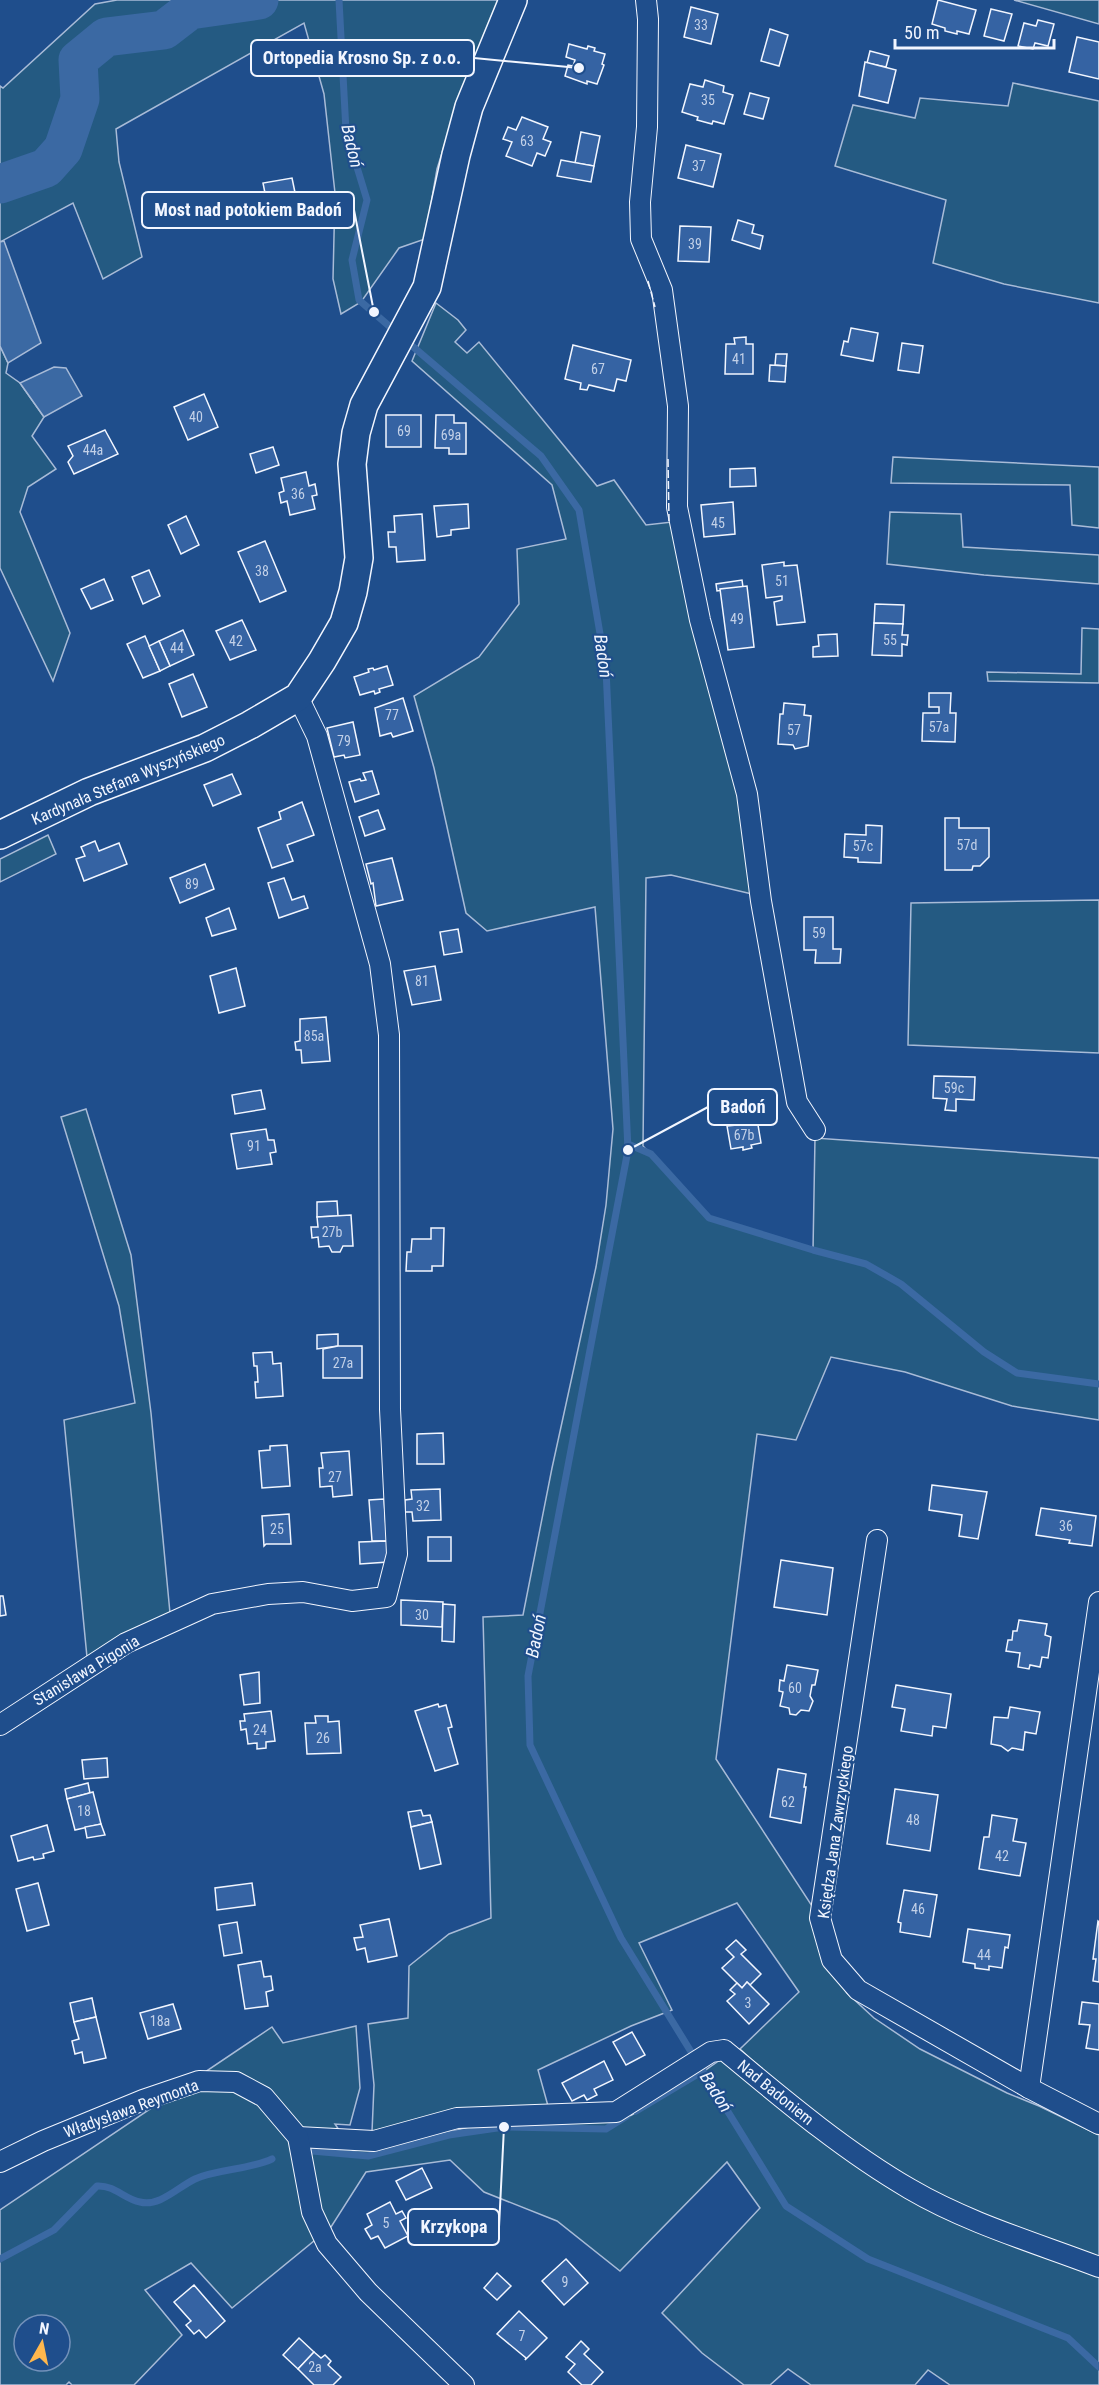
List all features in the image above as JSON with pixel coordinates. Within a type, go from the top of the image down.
[{"type":"street","name":"Kardynała Stefana Wyszyńskiego","points":[[0,835],[89,792],[205,748],[298,697],[344,623],[352,598],[359,558],[352,464],[356,433],[364,405],[428,287],[456,155],[469,107],[513,0]]},
{"type":"street","points":[[646,0],[648,19],[647,127],[640,202],[641,239],[662,290],[677,394],[677,507],[700,620],[747,794],[761,901],[797,1102],[815,1130]]},
{"type":"street","name":"Stanisława Pigonia","points":[[0,1725],[126,1643],[212,1604],[268,1594],[303,1592],[352,1601],[386,1597],[397,1554],[390,1409],[389,1035],[380,964],[317,736],[298,697]]},
{"type":"street","name":"Księdza Jana Zawrzyckiego","points":[[877,1540],[820,1918],[832,1960],[858,1990],[1029,2088],[1099,2124]]},
{"type":"street","points":[[1029,2088],[1099,1602]]},
{"type":"street","name":"Nad Badoniem","points":[[298,2137],[374,2141],[458,2118],[616,2112],[711,2052],[724,2050],[824,2131],[910,2189],[970,2217],[1099,2267]]},
{"type":"street","name":"Władysława Reymonta","points":[[0,2162],[64,2132],[143,2100],[199,2081],[236,2082],[264,2097],[298,2137],[312,2212],[327,2244],[368,2292],[464,2385]]},
{"type":"shaded area","points":[[117,0],[500,0],[457,105],[437,169],[425,239],[399,248],[361,302],[341,314],[333,279],[335,193],[324,94],[304,23],[116,129],[119,162],[142,257],[103,279],[73,203],[0,242],[0,86],[3,88],[95,4]]},
{"type":"shaded area","points":[[1014,0],[1099,0],[1099,24]]},
{"type":"shaded area","points":[[1013,83],[1099,101],[1099,303],[1004,284],[933,263],[946,200],[835,166],[853,105],[915,118],[920,98],[1008,106]]},
{"type":"shaded area","points":[[4,241],[41,343],[8,363],[0,346],[0,242]]},
{"type":"shaded area","points":[[436,303],[458,320],[466,330],[455,342],[467,353],[479,342],[597,486],[614,480],[646,525],[672,522],[737,793],[752,894],[671,875],[646,878],[643,1146],[710,1218],[813,1250],[815,1138],[1099,1158],[1099,1420],[1012,1406],[905,1372],[831,1357],[796,1440],[757,1434],[716,1759],[814,1909],[826,1963],[847,1993],[874,2018],[920,2049],[1007,2093],[1099,2135],[1099,2260],[993,2221],[902,2176],[798,2102],[740,2049],[799,1992],[737,1903],[639,1943],[672,2010],[631,2026],[538,2070],[548,2106],[372,2132],[374,2085],[368,2024],[408,2018],[409,1966],[449,1934],[491,1918],[483,1617],[523,1615],[596,1267],[606,1205],[613,1129],[595,907],[487,931],[466,913],[434,768],[414,696],[479,657],[519,604],[517,549],[566,539],[552,485],[412,361]]},
{"type":"shaded area","points":[[0,346],[8,363],[6,373],[20,383],[44,417],[32,436],[56,469],[28,487],[20,512],[70,633],[53,681],[0,568]]},
{"type":"shaded area","points":[[54,367],[66,368],[82,396],[44,417],[20,383]]},
{"type":"shaded area","points":[[893,457],[1099,467],[1099,528],[1072,525],[1070,485],[891,483]]},
{"type":"shaded area","points":[[890,512],[961,514],[963,547],[1099,555],[1099,584],[984,575],[887,564]]},
{"type":"shaded area","points":[[1082,628],[1099,629],[1099,683],[988,681],[987,672],[1081,674]]},
{"type":"shaded area","points":[[48,835],[56,854],[0,882],[0,859]]},
{"type":"shaded area","points":[[1099,900],[1099,1053],[908,1045],[911,903]]},
{"type":"shaded area","points":[[86,1109],[131,1255],[151,1413],[170,1613],[87,1657],[64,1420],[135,1403],[119,1306],[61,1117]]},
{"type":"shaded area","points":[[356,2026],[360,2088],[350,2125],[335,2124],[353,2151],[402,2144],[477,2125],[625,2119],[720,2060],[732,2063],[887,2182],[1099,2272],[1099,2385],[950,2385],[928,2370],[915,2385],[811,2385],[788,2369],[770,2385],[744,2385],[702,2353],[662,2313],[760,2208],[727,2162],[620,2271],[557,2221],[484,2192],[450,2160],[366,2172],[331,2227],[232,2308],[191,2263],[145,2290],[182,2335],[134,2385],[72,2385],[69,2382],[66,2385],[0,2385],[0,2210],[272,2027],[283,2043]]},
{"type":"building","points":[[938,0],[976,10],[969,34],[945,31],[945,28],[932,24]]},
{"type":"building","points":[[691,7],[718,14],[711,44],[684,37]]},
{"type":"building","points":[[991,9],[1012,14],[1004,41],[984,36]]},
{"type":"building","points":[[1038,20],[1054,24],[1048,46],[1035,43],[1033,49],[1018,46],[1024,23],[1036,26]]},
{"type":"building","points":[[770,29],[788,35],[779,66],[761,61]]},
{"type":"building","points":[[1077,37],[1099,42],[1099,79],[1069,72]]},
{"type":"building","points":[[569,44],[587,49],[588,46],[595,48],[594,51],[605,54],[602,64],[604,65],[597,84],[587,81],[587,84],[565,76],[568,65],[573,66],[575,60],[566,57]]},
{"type":"building","points":[[870,51],[889,56],[886,67],[867,63]]},
{"type":"building","points":[[865,62],[896,70],[888,103],[859,96]]},
{"type":"building","points":[[705,80],[724,86],[723,92],[733,95],[724,124],[697,120],[698,117],[682,112],[690,84],[703,87]]},
{"type":"building","points":[[750,93],[769,98],[763,119],[744,114]]},
{"type":"building","points":[[522,117],[548,127],[543,139],[551,142],[545,156],[537,153],[532,166],[506,156],[512,142],[503,139],[508,127],[516,130]]},
{"type":"building","points":[[581,132],[600,136],[594,166],[575,163]]},
{"type":"building","points":[[686,145],[721,154],[713,187],[678,178]]},
{"type":"building","points":[[561,160],[594,166],[591,182],[557,176]]},
{"type":"building","points":[[292,178],[298,207],[269,213],[263,183]]},
{"type":"building","points":[[738,220],[754,225],[752,233],[763,236],[760,249],[732,240]]},
{"type":"building","points":[[680,226],[711,227],[709,262],[678,261]]},
{"type":"building","points":[[851,328],[878,333],[873,361],[841,355],[844,341],[848,342]]},
{"type":"building","points":[[746,337],[746,344],[753,344],[753,374],[725,374],[726,344],[735,344],[734,338]]},
{"type":"building","points":[[902,343],[923,346],[919,373],[898,370]]},
{"type":"building","points":[[573,345],[631,360],[626,381],[617,379],[614,391],[589,385],[587,390],[580,389],[581,383],[565,379]]},
{"type":"building","points":[[776,354],[787,354],[786,366],[775,365]]},
{"type":"building","points":[[770,365],[786,366],[785,382],[769,381]]},
{"type":"building","points":[[204,394],[218,427],[188,440],[174,407]]},
{"type":"building","points":[[386,415],[421,415],[421,447],[386,447]]},
{"type":"building","points":[[436,415],[454,415],[454,423],[466,423],[466,454],[449,454],[449,448],[435,448]]},
{"type":"building","points":[[105,430],[118,454],[74,474],[68,462],[73,456],[68,446]]},
{"type":"building","points":[[273,447],[279,465],[256,473],[250,454]]},
{"type":"building","points":[[755,468],[756,486],[730,487],[730,469]]},
{"type":"building","points":[[306,472],[309,486],[315,484],[317,495],[312,496],[315,509],[290,515],[287,501],[281,503],[279,493],[284,491],[281,478]]},
{"type":"building","points":[[733,502],[735,534],[704,537],[701,505]]},
{"type":"building","points":[[468,504],[469,528],[451,530],[451,535],[437,537],[434,506]]},
{"type":"building","points":[[422,514],[425,560],[397,562],[396,547],[389,547],[388,532],[395,532],[394,516]]},
{"type":"building","points":[[186,516],[199,545],[181,554],[168,525]]},
{"type":"building","points":[[265,541],[286,591],[260,602],[238,552]]},
{"type":"building","points":[[784,562],[784,566],[797,565],[805,622],[777,625],[774,602],[782,600],[782,596],[766,598],[762,565]]},
{"type":"building","points":[[149,570],[160,596],[143,604],[132,577]]},
{"type":"building","points":[[104,579],[113,600],[91,609],[81,589]]},
{"type":"building","points":[[742,580],[743,587],[717,591],[716,584]]},
{"type":"building","points":[[747,586],[754,647],[728,650],[720,589]]},
{"type":"building","points":[[875,604],[904,605],[903,624],[874,623]]},
{"type":"building","points":[[242,620],[256,650],[230,660],[216,631]]},
{"type":"building","points":[[874,623],[903,624],[902,635],[908,635],[907,645],[902,644],[902,656],[872,655]]},
{"type":"building","points":[[183,630],[194,655],[170,666],[159,641]]},
{"type":"building","points":[[837,634],[838,656],[813,657],[813,647],[819,646],[818,635]]},
{"type":"building","points":[[145,636],[160,671],[143,678],[127,644]]},
{"type":"building","points":[[159,641],[170,666],[160,671],[149,646]]},
{"type":"building","points":[[387,666],[393,685],[379,689],[380,692],[375,694],[374,691],[360,695],[354,677],[369,672],[368,669],[373,668],[374,670]]},
{"type":"building","points":[[193,674],[207,707],[182,717],[169,684]]},
{"type":"building","points":[[929,693],[951,693],[950,713],[956,713],[955,742],[922,741],[923,713],[939,713],[939,707],[929,707]]},
{"type":"building","points":[[403,698],[413,731],[393,737],[391,733],[380,736],[375,708]]},
{"type":"building","points":[[784,703],[805,705],[804,715],[811,716],[808,746],[795,749],[793,745],[778,744],[780,714],[783,714]]},
{"type":"building","points":[[353,722],[360,755],[345,758],[344,755],[334,757],[327,728]]},
{"type":"building","points":[[372,771],[379,794],[355,802],[349,782],[366,780],[363,773]]},
{"type":"building","points":[[232,774],[241,794],[213,806],[204,785]]},
{"type":"building","points":[[302,802],[314,835],[287,845],[293,861],[272,868],[258,828],[281,819],[279,812]]},
{"type":"building","points":[[378,810],[385,829],[365,836],[359,817]]},
{"type":"building","points":[[945,818],[959,818],[959,828],[989,828],[989,857],[980,866],[973,866],[972,870],[945,870]]},
{"type":"building","points":[[866,825],[882,826],[881,863],[858,862],[858,858],[844,857],[845,834],[866,835]]},
{"type":"building","points":[[95,841],[99,851],[119,843],[127,864],[84,881],[76,859],[85,856],[81,847]]},
{"type":"building","points":[[392,858],[403,900],[376,906],[373,883],[371,884],[366,864]]},
{"type":"building","points":[[205,864],[214,889],[180,903],[170,878]]},
{"type":"building","points":[[284,878],[292,900],[304,896],[308,908],[279,918],[268,883]]},
{"type":"building","points":[[229,908],[236,929],[212,936],[206,918]]},
{"type":"building","points":[[804,917],[833,917],[833,949],[841,949],[840,963],[815,963],[816,950],[804,950]]},
{"type":"building","points":[[458,929],[462,952],[444,955],[440,932]]},
{"type":"building","points":[[435,966],[441,1000],[412,1005],[404,971]]},
{"type":"building","points":[[236,968],[245,1006],[219,1013],[210,976]]},
{"type":"building","points":[[326,1017],[330,1061],[302,1063],[301,1050],[296,1050],[295,1042],[300,1041],[300,1019]]},
{"type":"building","points":[[934,1076],[975,1077],[974,1100],[956,1099],[956,1111],[945,1110],[947,1099],[933,1098]]},
{"type":"building","points":[[261,1090],[265,1109],[235,1114],[232,1095]]},
{"type":"building","points":[[755,1107],[761,1143],[743,1150],[743,1147],[731,1149],[727,1126],[736,1125],[733,1110]]},
{"type":"building","points":[[266,1129],[268,1140],[274,1140],[276,1152],[270,1153],[272,1164],[237,1169],[231,1134]]},
{"type":"building","points":[[337,1201],[338,1216],[317,1217],[317,1202]]},
{"type":"building","points":[[351,1215],[353,1246],[343,1246],[340,1252],[332,1252],[329,1246],[319,1247],[318,1237],[312,1238],[311,1227],[318,1227],[317,1217]]},
{"type":"building","points":[[431,1228],[444,1228],[443,1266],[432,1266],[432,1271],[406,1271],[407,1252],[411,1252],[412,1239],[431,1239]]},
{"type":"building","points":[[338,1334],[338,1346],[317,1349],[317,1335]]},
{"type":"building","points":[[338,1346],[362,1346],[362,1378],[323,1378],[323,1349]]},
{"type":"building","points":[[272,1352],[273,1364],[281,1363],[283,1396],[256,1398],[257,1366],[254,1366],[253,1353]]},
{"type":"building","points":[[443,1433],[444,1464],[417,1464],[417,1434]]},
{"type":"building","points":[[287,1445],[290,1486],[262,1488],[259,1451],[270,1450],[270,1446]]},
{"type":"building","points":[[349,1451],[352,1495],[333,1497],[332,1486],[320,1487],[319,1468],[323,1468],[321,1453]]},
{"type":"building","points":[[932,1485],[987,1492],[978,1539],[959,1536],[962,1515],[929,1510]]},
{"type":"building","points":[[440,1489],[441,1520],[413,1521],[412,1512],[405,1512],[405,1500],[412,1499],[411,1490]]},
{"type":"building","points":[[384,1499],[387,1541],[372,1541],[369,1500]]},
{"type":"building","points":[[1041,1508],[1096,1516],[1092,1546],[1036,1535]]},
{"type":"building","points":[[289,1514],[291,1544],[266,1544],[264,1546],[262,1516]]},
{"type":"building","points":[[428,1537],[451,1537],[451,1561],[428,1561]]},
{"type":"building","points":[[387,1541],[388,1562],[360,1564],[359,1542]]},
{"type":"building","points":[[781,1560],[833,1568],[827,1615],[774,1607]]},
{"type":"building","points":[[0,1596],[3,1596],[6,1615],[0,1616]]},
{"type":"building","points":[[401,1600],[443,1602],[442,1627],[401,1625]]},
{"type":"building","points":[[443,1604],[455,1605],[454,1642],[442,1641]]},
{"type":"building","points":[[1019,1620],[1047,1624],[1045,1635],[1051,1637],[1048,1658],[1042,1657],[1040,1667],[1030,1665],[1029,1669],[1018,1667],[1020,1653],[1006,1651],[1008,1640],[1012,1640],[1013,1631],[1017,1631]]},
{"type":"building","points":[[787,1665],[818,1670],[815,1685],[812,1685],[810,1696],[813,1701],[809,1711],[801,1710],[796,1715],[790,1714],[789,1708],[780,1706],[783,1692],[779,1691],[780,1680],[784,1681]]},
{"type":"building","points":[[259,1672],[260,1703],[244,1705],[240,1675]]},
{"type":"building","points":[[896,1685],[951,1694],[946,1728],[933,1726],[932,1736],[901,1731],[905,1709],[892,1707]]},
{"type":"building","points":[[438,1704],[439,1707],[446,1705],[452,1727],[448,1728],[458,1764],[435,1771],[415,1711]]},
{"type":"building","points":[[1010,1707],[1040,1712],[1036,1734],[1025,1732],[1023,1750],[1012,1748],[1008,1751],[1001,1746],[991,1744],[994,1717],[1008,1718]]},
{"type":"building","points":[[271,1711],[275,1741],[266,1742],[266,1748],[257,1749],[257,1743],[248,1744],[246,1729],[241,1730],[240,1721],[245,1721],[244,1714]]},
{"type":"building","points":[[315,1716],[328,1716],[328,1722],[339,1721],[341,1753],[307,1754],[305,1723],[316,1723]]},
{"type":"building","points":[[107,1758],[108,1777],[84,1779],[82,1760]]},
{"type":"building","points":[[778,1769],[806,1774],[801,1823],[770,1817]]},
{"type":"building","points":[[88,1783],[90,1793],[67,1799],[65,1789]]},
{"type":"building","points":[[895,1789],[938,1795],[930,1851],[887,1844]]},
{"type":"building","points":[[93,1792],[101,1824],[75,1830],[67,1799]]},
{"type":"building","points":[[421,1810],[423,1816],[430,1815],[432,1822],[411,1827],[408,1812]]},
{"type":"building","points":[[992,1815],[1017,1819],[1013,1841],[1026,1843],[1020,1876],[979,1869],[984,1837],[989,1837]]},
{"type":"building","points":[[432,1822],[441,1864],[420,1869],[411,1827]]},
{"type":"building","points":[[101,1824],[105,1835],[87,1838],[85,1827]]},
{"type":"building","points":[[47,1825],[54,1851],[43,1854],[44,1858],[34,1860],[33,1857],[18,1861],[11,1836]]},
{"type":"building","points":[[38,1883],[49,1925],[27,1931],[16,1889]]},
{"type":"building","points":[[252,1883],[255,1905],[217,1910],[215,1888]]},
{"type":"building","points":[[904,1890],[937,1895],[930,1937],[900,1932],[901,1923],[898,1922]]},
{"type":"building","points":[[389,1919],[397,1956],[368,1962],[365,1948],[357,1950],[354,1938],[363,1937],[360,1925]]},
{"type":"building","points":[[1098,1921],[1099,1982],[1093,1981],[1096,1959],[1093,1959]]},
{"type":"building","points":[[237,1922],[242,1953],[224,1956],[219,1925]]},
{"type":"building","points":[[968,1929],[1010,1935],[1008,1948],[1005,1947],[1002,1968],[989,1966],[989,1970],[975,1968],[975,1964],[963,1962]]},
{"type":"building","points":[[736,1940],[746,1950],[741,1954],[761,1974],[750,1985],[747,1982],[742,1988],[722,1968],[734,1957],[726,1949]]},
{"type":"building","points":[[261,1961],[264,1977],[271,1976],[273,1990],[266,1992],[268,2006],[245,2009],[238,1965]]},
{"type":"building","points":[[747,1982],[769,2004],[749,2024],[727,2001],[735,1994],[730,1990],[737,1983],[742,1988]]},
{"type":"building","points":[[92,1998],[96,2017],[74,2022],[70,2003]]},
{"type":"building","points":[[1082,2002],[1099,2004],[1099,2050],[1086,2048],[1090,2025],[1079,2024]]},
{"type":"building","points":[[173,2004],[181,2029],[148,2039],[140,2013]]},
{"type":"building","points":[[96,2017],[106,2058],[84,2063],[82,2052],[75,2054],[72,2041],[79,2039],[74,2022]]},
{"type":"building","points":[[632,2032],[645,2055],[626,2065],[613,2042]]},
{"type":"building","points":[[604,2061],[613,2080],[594,2089],[597,2095],[587,2100],[584,2095],[572,2101],[562,2083]]},
{"type":"building","points":[[422,2168],[432,2188],[406,2200],[396,2181]]},
{"type":"building","points":[[390,2202],[396,2214],[402,2211],[406,2218],[400,2221],[408,2236],[385,2248],[378,2236],[371,2239],[365,2229],[372,2225],[367,2214]]},
{"type":"building","points":[[566,2259],[588,2283],[564,2305],[542,2281]]},
{"type":"building","points":[[497,2273],[511,2286],[497,2300],[484,2288]]},
{"type":"building","points":[[194,2285],[225,2321],[206,2338],[199,2330],[194,2334],[186,2325],[191,2321],[174,2302]]},
{"type":"building","points":[[519,2311],[547,2338],[525,2360],[526,2358],[497,2334]]},
{"type":"building","points":[[299,2338],[314,2352],[298,2369],[283,2355]]},
{"type":"building","points":[[581,2341],[589,2349],[584,2354],[603,2372],[591,2385],[582,2385],[568,2372],[575,2364],[566,2357]]},
{"type":"building","points":[[314,2352],[321,2358],[325,2355],[331,2361],[328,2365],[341,2377],[333,2385],[314,2385],[298,2369]]},
{"type":"waterway","points":[[0,184],[46,168],[63,149],[80,99],[78,60],[106,37],[164,30],[190,10],[259,0]]},
{"type":"waterway","name":"Badoń","points":[[339,0],[346,131],[367,200],[352,260],[359,300],[396,332]]},
{"type":"waterway","name":"Badoń","points":[[404,339],[541,456],[579,510],[606,669],[628,1150],[528,1676],[530,1745],[621,1938],[786,2206],[868,2259],[1068,2338],[1099,2367]]},
{"type":"waterway","points":[[628,1144],[651,1154],[709,1218],[866,1264],[901,1284],[984,1352],[1017,1373],[1099,1384]]},
{"type":"waterway","points":[[636,2111],[703,2071]]},
{"type":"waterway","points":[[312,2151],[368,2156],[449,2135],[504,2127],[606,2129],[627,2116]]},
{"type":"waterway","points":[[0,2259],[54,2230],[97,2186],[109,2188],[140,2202],[155,2202],[195,2179],[272,2159]]},
{"type":"fence","points":[[648,281],[655,307]]},
{"type":"fence","points":[[668,459],[669,521]]},
{"type":"place","name":"Ortopedia Krosno Sp. z o.o.","points":[[579,68]]},
{"type":"place","name":"Most nad potokiem Badoń","points":[[374,312]]},
{"type":"place","name":"Badoń","points":[[628,1150]]},
{"type":"place","name":"Krzykopa","points":[[504,2127]]}]
